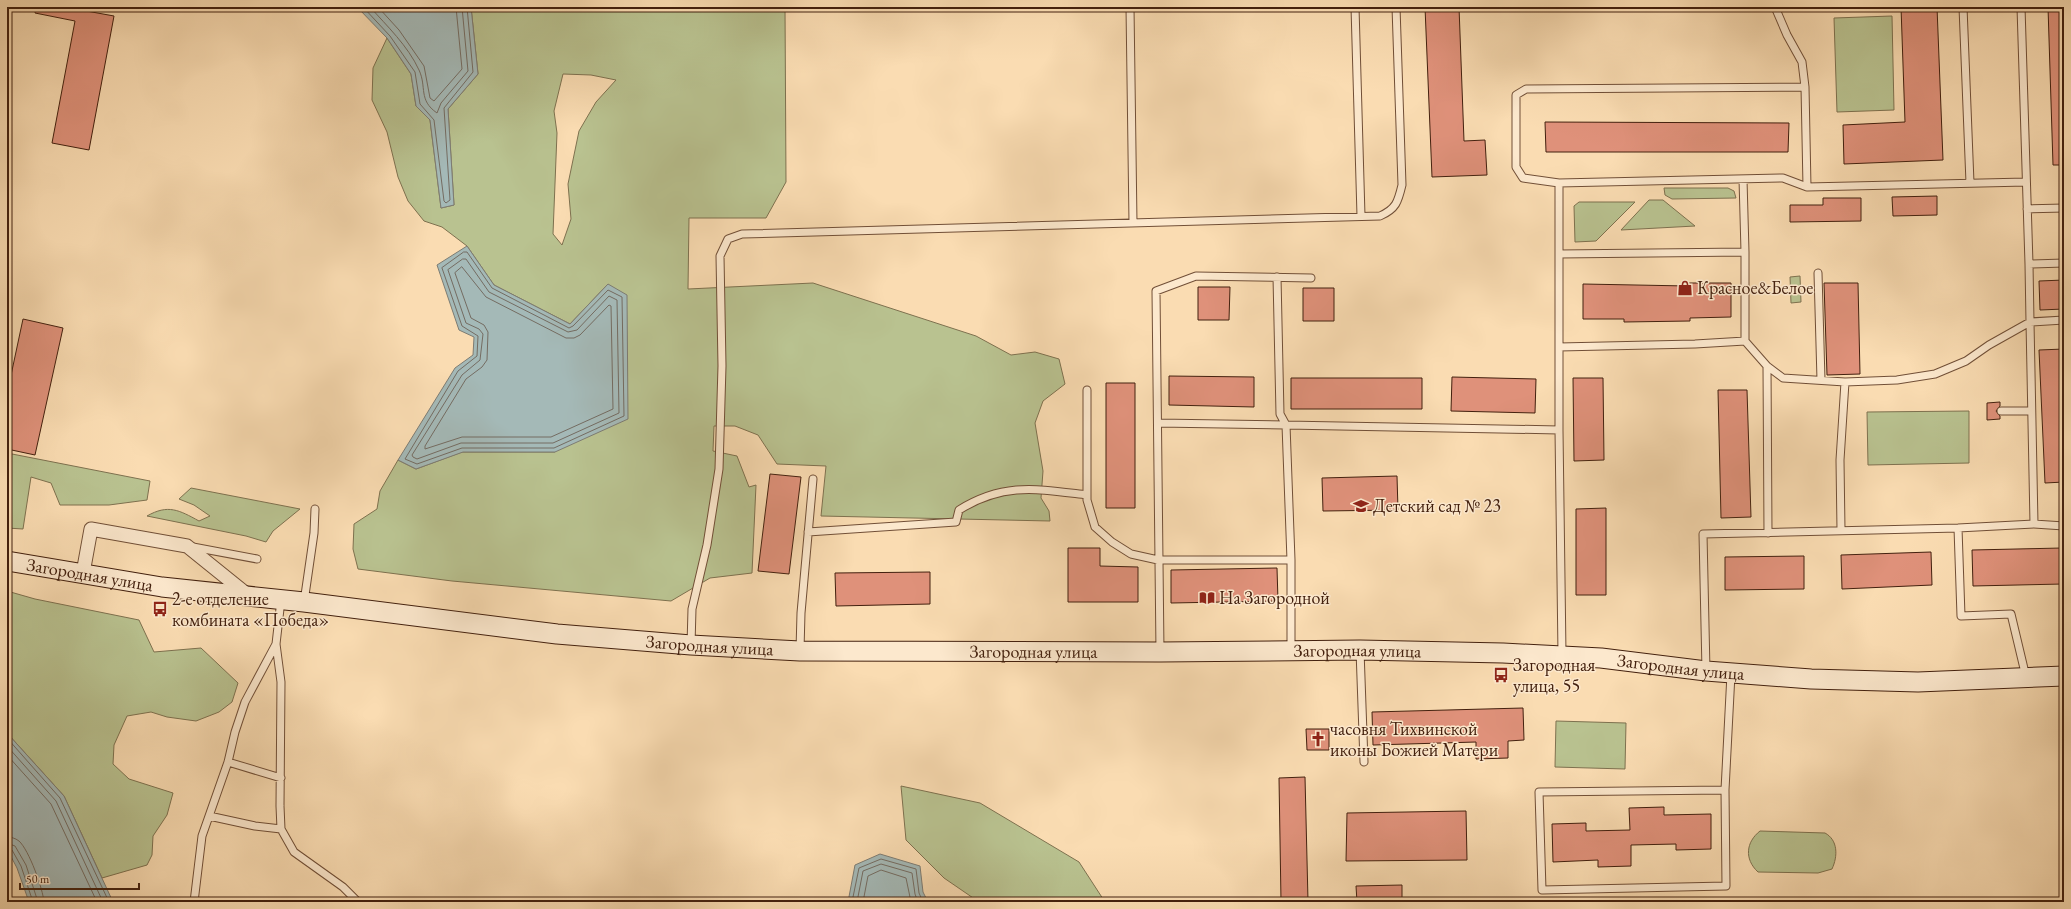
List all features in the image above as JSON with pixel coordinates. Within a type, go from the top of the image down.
[{"type":"main road","name":"Загородная улица","points":[[7,561],[162,587],[304,602],[557,634],[691,645],[800,651],[1160,652],[1360,650],[1562,655],[1624,660],[1731,674],[1918,682],[2026,679],[2064,676]]},
{"type":"street","points":[[83,573],[91,529],[187,546],[249,596]]},
{"type":"lane","points":[[1130,7],[1133,223]]},
{"type":"lane","points":[[1355,7],[1361,216]]},
{"type":"lane","points":[[691,645],[692,609],[707,545],[719,470],[722,366],[720,256],[728,239],[742,234],[1380,216],[1391,211],[1398,200],[1402,185],[1396,7]]},
{"type":"lane","points":[[1775,7],[1787,35],[1802,62],[1805,87],[1807,187]]},
{"type":"lane","points":[[1963,7],[1970,183]]},
{"type":"lane","points":[[2022,7],[2034,524]]},
{"type":"lane","points":[[1805,87],[1526,89],[1516,95],[1516,167],[1523,178],[1558,183],[1783,178],[1807,187],[2026,182]]},
{"type":"lane","points":[[1743,179],[1745,341],[1766,366],[1783,378],[1845,382],[1897,380],[1935,374],[1966,361],[1989,345],[2030,322],[2064,320]]},
{"type":"lane","points":[[1558,183],[1560,254],[1559,430],[1562,655]]},
{"type":"lane","points":[[2026,209],[2064,208]]},
{"type":"lane","points":[[1560,254],[1744,252]]},
{"type":"lane","points":[[2029,264],[2064,263]]},
{"type":"lane","points":[[1818,273],[1821,380]]},
{"type":"lane","points":[[1160,652],[1156,291],[1196,276],[1311,278]]},
{"type":"lane","points":[[1277,277],[1280,414],[1286,425],[1291,560],[1291,650]]},
{"type":"lane","points":[[1559,347],[1695,344],[1745,341]]},
{"type":"lane","points":[[1766,366],[1768,533]]},
{"type":"lane","points":[[1841,530],[1840,460],[1845,382]]},
{"type":"lane","points":[[1088,390],[1087,495],[1095,527],[1112,542],[1131,554],[1158,560],[1291,560]]},
{"type":"lane","points":[[2001,411],[2031,410]]},
{"type":"lane","points":[[1158,423],[1559,430]]},
{"type":"lane","points":[[800,651],[800,613],[813,479]]},
{"type":"lane","points":[[808,532],[956,522],[959,510],[976,500],[998,492],[1026,489],[1087,495]]},
{"type":"lane","points":[[304,602],[314,532],[315,509]]},
{"type":"lane","points":[[1706,671],[1702,534],[1958,528],[2034,524],[2064,526]]},
{"type":"lane","points":[[1958,528],[1960,616],[2011,614],[2026,679]]},
{"type":"lane","points":[[187,546],[257,558]]},
{"type":"lane","points":[[281,600],[276,644],[282,682],[280,778],[281,829],[294,852],[343,886],[358,902]]},
{"type":"lane","points":[[194,902],[202,836],[228,762],[235,732],[245,702],[276,644]]},
{"type":"lane","points":[[1360,650],[1364,762]]},
{"type":"lane","points":[[1726,790],[1539,792],[1542,890],[1726,886],[1726,790],[1731,674]]},
{"type":"lane","points":[[228,762],[280,778]]},
{"type":"lane","points":[[209,816],[255,826],[281,829]]},
{"type":"green space","points":[[471,7],[785,7],[786,182],[766,218],[689,218],[688,289],[813,283],[976,336],[1011,355],[1035,352],[1059,359],[1065,384],[1043,401],[1035,423],[1043,471],[1041,498],[1049,511],[1050,521],[821,516],[826,466],[777,464],[758,435],[735,426],[714,426],[713,451],[737,456],[749,487],[756,485],[752,573],[710,578],[671,601],[452,581],[358,569],[353,549],[354,524],[377,509],[380,491],[398,460],[416,469],[462,452],[555,452],[608,284],[570,324],[494,285],[467,246],[442,227],[424,221],[408,201],[398,177],[387,132],[372,100],[373,68],[387,38],[411,74],[416,106],[430,120],[441,208],[454,205],[448,109],[478,74]],"holes":[[[563,74],[591,75],[616,80],[596,102],[579,131],[568,184],[571,219],[562,245],[553,234],[557,133],[554,111]]]},
{"type":"green space","points":[[1892,16],[1894,110],[1837,112],[1834,18]]},
{"type":"green space","points":[[1664,188],[1728,188],[1734,191],[1736,198],[1672,199],[1665,195]]},
{"type":"green space","points":[[1649,200],[1663,200],[1695,226],[1621,230]]},
{"type":"green space","points":[[1579,202],[1635,202],[1596,241],[1575,242],[1574,206]]},
{"type":"green space","points":[[1800,276],[1801,302],[1791,303],[1790,277]]},
{"type":"green space","points":[[1969,411],[1969,463],[1868,465],[1867,412]]},
{"type":"green space","points":[[7,453],[150,481],[147,500],[109,505],[60,505],[51,483],[31,477],[23,529],[7,528]]},
{"type":"green space","points":[[191,488],[300,509],[273,531],[266,542],[246,536],[147,516],[154,512],[167,509],[179,511],[199,521],[210,516],[194,505],[179,499]]},
{"type":"green space","points":[[7,591],[35,599],[139,620],[154,652],[201,648],[238,683],[232,702],[219,712],[196,721],[167,717],[151,712],[127,716],[114,745],[113,764],[129,779],[173,793],[167,815],[153,836],[152,855],[147,865],[102,878],[64,796],[7,733]]},
{"type":"green space","points":[[1556,721],[1626,723],[1625,769],[1555,767]]},
{"type":"green space","points":[[901,786],[980,803],[1079,862],[1105,902],[979,902],[944,878],[906,840]]},
{"type":"green space","points":[[1760,831],[1825,833],[1835,844],[1836,849],[1832,869],[1818,873],[1758,872],[1750,862],[1748,851],[1755,835]]},
{"type":"water","points":[[357,7],[471,7],[478,74],[448,109],[454,205],[441,208],[430,120],[416,106],[411,74],[387,38]]},
{"type":"water","points":[[467,246],[494,285],[570,324],[608,284],[627,295],[628,419],[555,452],[463,452],[416,469],[398,460],[455,368],[473,355],[474,337],[459,330],[437,265]]},
{"type":"water","points":[[7,733],[64,796],[113,902],[29,902],[17,868],[7,849]]},
{"type":"water","points":[[880,854],[920,866],[923,892],[928,902],[848,902],[855,865]]},
{"type":"building","points":[[36,7],[81,7],[81,10],[114,16],[89,150],[52,143],[75,21],[35,13]]},
{"type":"building","points":[[1425,7],[1459,7],[1464,141],[1485,140],[1487,175],[1432,177]]},
{"type":"building","points":[[1901,7],[1937,7],[1943,160],[1844,164],[1843,125],[1905,122]]},
{"type":"building","points":[[2048,7],[2064,7],[2064,165],[2053,165]]},
{"type":"building","points":[[1545,122],[1789,123],[1788,152],[1546,152]]},
{"type":"building","points":[[1937,196],[1937,215],[1893,216],[1892,197]]},
{"type":"building","points":[[1823,198],[1861,198],[1861,221],[1790,222],[1790,205],[1823,205]]},
{"type":"building","points":[[2064,280],[2064,309],[2040,310],[2039,281]]},
{"type":"building","points":[[1688,283],[1731,283],[1731,317],[1690,318],[1690,321],[1624,322],[1624,319],[1583,319],[1583,284],[1688,286]]},
{"type":"building","points":[[1824,283],[1858,283],[1860,374],[1827,375]]},
{"type":"building","points":[[1198,287],[1230,287],[1229,320],[1198,320]]},
{"type":"building","points":[[1303,288],[1334,288],[1334,321],[1303,321]]},
{"type":"building","points":[[23,319],[63,328],[35,455],[7,449],[7,394]]},
{"type":"building","points":[[2064,349],[2064,482],[2045,483],[2039,350]]},
{"type":"building","points":[[1169,376],[1254,377],[1254,407],[1169,405]]},
{"type":"building","points":[[1452,377],[1536,379],[1535,413],[1451,411]]},
{"type":"building","points":[[1291,378],[1422,378],[1422,409],[1291,409]]},
{"type":"building","points":[[1573,378],[1603,378],[1604,460],[1574,461]]},
{"type":"building","points":[[1106,383],[1135,383],[1135,508],[1106,508]]},
{"type":"building","points":[[1718,390],[1747,390],[1751,517],[1721,518]]},
{"type":"building","points":[[2000,402],[2000,406],[1996,411],[2000,416],[2000,419],[1987,420],[1987,403]]},
{"type":"building","points":[[770,474],[801,477],[789,574],[758,571]]},
{"type":"building","points":[[1397,476],[1398,510],[1323,511],[1322,478]]},
{"type":"building","points":[[1606,508],[1606,595],[1576,595],[1576,509]]},
{"type":"building","points":[[1068,548],[1100,548],[1100,566],[1138,567],[1138,602],[1068,602]]},
{"type":"building","points":[[2062,548],[2063,584],[1973,586],[1972,550]]},
{"type":"building","points":[[1931,552],[1932,585],[1842,589],[1841,555]]},
{"type":"building","points":[[1804,556],[1804,589],[1725,590],[1725,557]]},
{"type":"building","points":[[1277,568],[1278,601],[1171,603],[1171,570]]},
{"type":"building","points":[[930,572],[930,604],[836,606],[835,573]]},
{"type":"building","points":[[1523,708],[1524,740],[1508,741],[1508,758],[1476,759],[1476,742],[1373,745],[1372,712]]},
{"type":"building","name":"часовня Тихвинской иконы Божией Матери","points":[[1306,729],[1329,729],[1329,750],[1307,750]]},
{"type":"building","points":[[1305,777],[1308,901],[1281,901],[1279,778]]},
{"type":"building","points":[[1664,807],[1664,815],[1711,814],[1711,849],[1676,850],[1676,844],[1631,845],[1631,866],[1598,867],[1598,860],[1553,862],[1552,824],[1586,823],[1586,831],[1630,830],[1629,808]]},
{"type":"building","points":[[1466,811],[1467,860],[1346,861],[1347,813]]},
{"type":"building","points":[[1402,885],[1402,902],[1357,902],[1356,886]]},
{"type":"place","name":"Красное&Белое","points":[[1685,288]]},
{"type":"place","name":"Детский сад № 23","points":[[1361,506]]},
{"type":"place","name":"На Загородной","points":[[1207,598]]},
{"type":"place","name":"2-е отделение комбината «Победа»","points":[[160,609]]},
{"type":"place","name":"Загородная улица, 55","points":[[1501,675]]},
{"type":"place","name":"часовня Тихвинской иконы Божией Матери","points":[[1318,739]]}]
